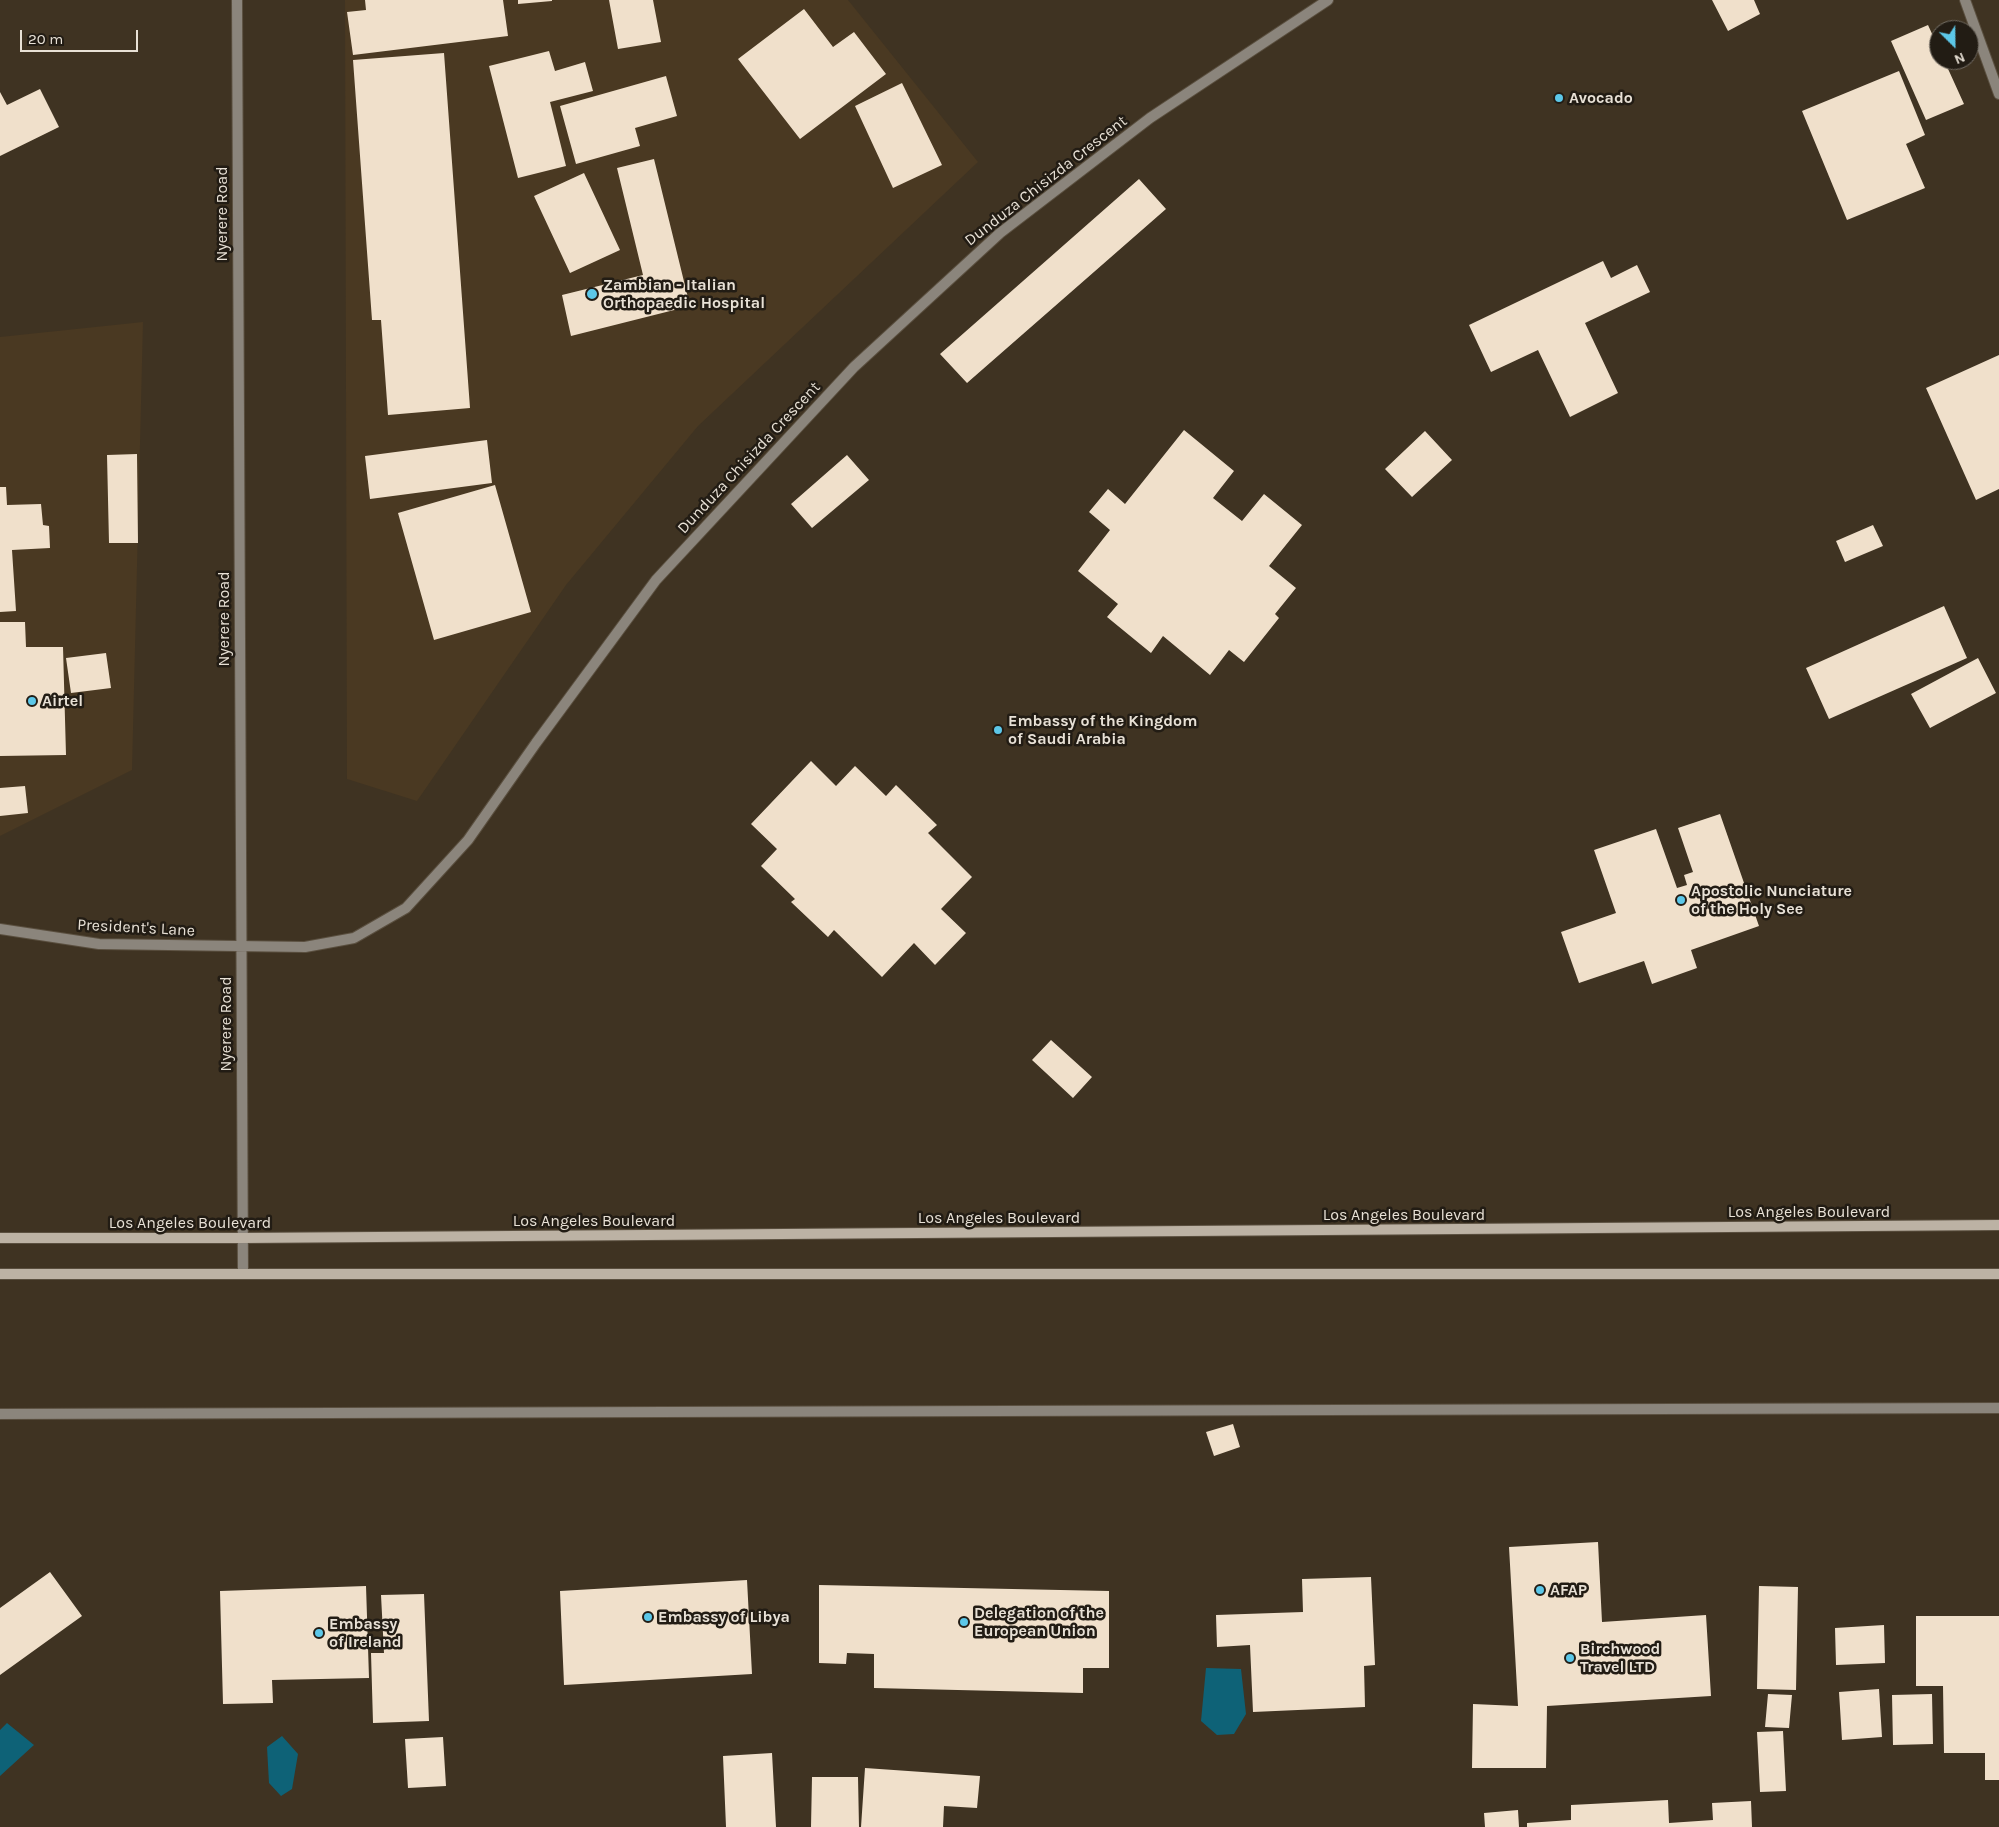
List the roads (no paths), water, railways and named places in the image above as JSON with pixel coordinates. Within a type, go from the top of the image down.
[{"type":"main road","name":"Los Angeles Boulevard","points":[[0,1238],[242,1238],[1999,1225]]},
{"type":"main road","points":[[0,1274],[1999,1274]]},
{"type":"street","name":"Nyerere Road","points":[[237,0],[243,1274]]},
{"type":"street","name":"Dunduza Chisizda Crescent","points":[[240,946],[305,947],[354,938],[406,908],[468,840],[536,743],[656,580],[854,368],[1000,233],[1150,118],[1328,0]]},
{"type":"street","points":[[1965,0],[1999,94]]},
{"type":"street","name":"President's Lane","points":[[0,929],[98,944],[240,946]]},
{"type":"street","points":[[0,1414],[1999,1408]]},
{"type":"water","points":[[1206,1668],[1241,1669],[1246,1714],[1234,1734],[1217,1735],[1201,1721]]},
{"type":"water","points":[[7,1723],[34,1745],[0,1776],[0,1730]]},
{"type":"water","points":[[282,1736],[298,1754],[292,1789],[281,1796],[269,1783],[267,1747]]},
{"type":"place","name":"Avocado","points":[[1559,98]]},
{"type":"place","name":"Zambian - Italian Orthopaedic Hospital","points":[[592,294]]},
{"type":"place","name":"Airtel","points":[[32,701]]},
{"type":"place","name":"Embassy of the Kingdom of Saudi Arabia","points":[[998,730]]},
{"type":"place","name":"Apostolic Nunciature of the Holy See","points":[[1681,900]]},
{"type":"place","name":"AFAP","points":[[1540,1590]]},
{"type":"place","name":"Embassy of Libya","points":[[648,1617]]},
{"type":"place","name":"Delegation of the European Union","points":[[964,1622]]},
{"type":"place","name":"Embassy of Ireland","points":[[319,1633]]},
{"type":"place","name":"Birchwood Travel LTD","points":[[1570,1658]]}]
